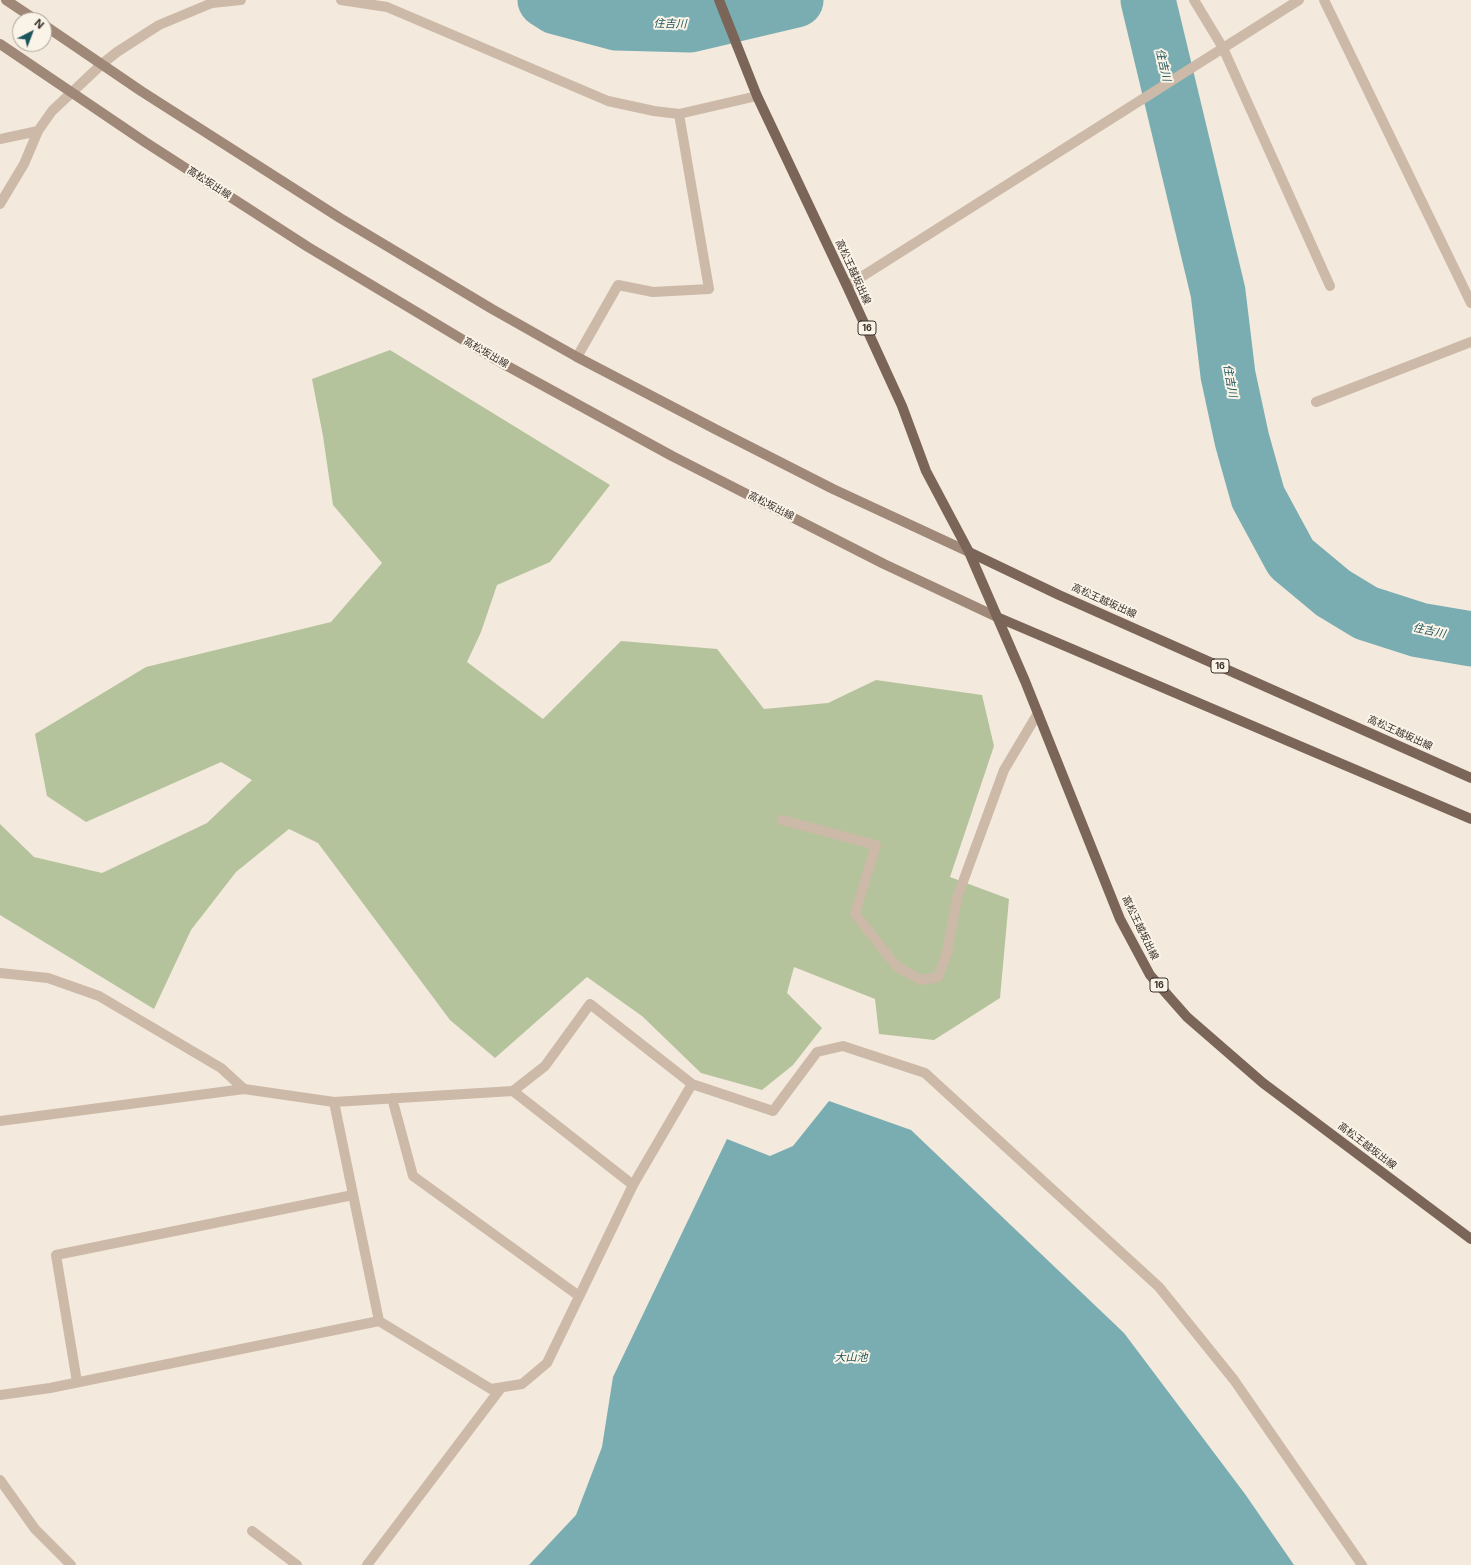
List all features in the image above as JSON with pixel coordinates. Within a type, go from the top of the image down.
[{"type":"main road","points":[[6,0],[24,12]]},
{"type":"main road","name":"高松王越坂出線","points":[[719,0],[736,40],[756,96],[847,286],[902,406],[926,471],[969,552],[1038,714],[1120,919],[1150,975],[1187,1017],[1263,1083],[1471,1239]]},
{"type":"main road","points":[[52,31],[141,91],[340,218],[492,309],[577,357],[833,489],[969,552]]},
{"type":"main road","name":"高松坂出線","points":[[0,44],[71,93],[308,247],[500,362],[679,460],[884,564],[997,617]]},
{"type":"main road","name":"高松王越坂出線","points":[[969,552],[1059,595],[1471,778]]},
{"type":"main road","points":[[997,617],[1471,819]]},
{"type":"street","points":[[0,204],[24,164],[38,131],[52,111],[116,52],[159,25],[212,3],[241,0]]},
{"type":"street","points":[[341,0],[387,7],[608,101],[654,111],[679,114],[756,96]]},
{"type":"street","points":[[1194,0],[1223,48],[1330,286]]},
{"type":"street","points":[[847,286],[1298,0]]},
{"type":"street","points":[[1324,0],[1471,302]]},
{"type":"street","points":[[577,357],[618,285],[653,292],[709,289],[679,114]]},
{"type":"street","points":[[0,139],[38,131]]},
{"type":"street","points":[[1316,402],[1471,342]]},
{"type":"street","points":[[782,820],[876,845],[855,914],[897,967],[921,980],[938,977],[947,952],[957,898],[1002,777],[1038,714]]},
{"type":"street","points":[[0,973],[48,978],[99,996],[220,1068],[244,1089]]},
{"type":"street","points":[[0,1121],[244,1089],[334,1102],[513,1091],[545,1066],[590,1004],[692,1084],[773,1111],[817,1052],[842,1046],[925,1073],[1159,1287],[1234,1380],[1362,1565]]},
{"type":"street","points":[[0,1395],[77,1382],[379,1321],[491,1389],[522,1384],[547,1363],[633,1185],[692,1084]]},
{"type":"street","points":[[513,1091],[633,1185]]},
{"type":"street","points":[[392,1098],[412,1176],[579,1296]]},
{"type":"street","points":[[334,1102],[379,1321]]},
{"type":"street","points":[[77,1382],[56,1255],[353,1195]]},
{"type":"street","points":[[367,1565],[502,1388]]},
{"type":"street","points":[[0,1480],[35,1529],[71,1565]]},
{"type":"street","points":[[252,1531],[296,1565]]},
{"type":"green space","points":[[390,350],[610,485],[550,562],[497,585],[481,632],[467,662],[543,719],[621,641],[717,649],[764,709],[828,703],[876,680],[982,695],[994,746],[950,877],[1009,899],[1000,998],[934,1040],[879,1034],[875,999],[794,967],[787,993],[822,1028],[793,1065],[762,1090],[701,1073],[642,1016],[587,977],[495,1058],[450,1020],[318,843],[289,829],[236,872],[191,930],[154,1009],[0,915],[0,824],[34,857],[102,873],[207,823],[252,780],[221,762],[86,822],[47,796],[35,734],[146,667],[331,622],[382,563],[333,505],[323,436],[312,379]]},
{"type":"water","name":"大山池","points":[[829,1101],[911,1130],[1124,1333],[1245,1494],[1294,1565],[529,1565],[576,1515],[602,1447],[613,1377],[727,1139],[770,1156],[793,1146]]},
{"type":"waterway","name":"住吉川","points":[[545,0],[556,7],[616,23],[690,25],[796,0]]},
{"type":"waterway","name":"住吉川","points":[[1148,0],[1218,292],[1228,375],[1242,440],[1258,497],[1291,558],[1333,593],[1366,613],[1419,630],[1471,639]]}]
